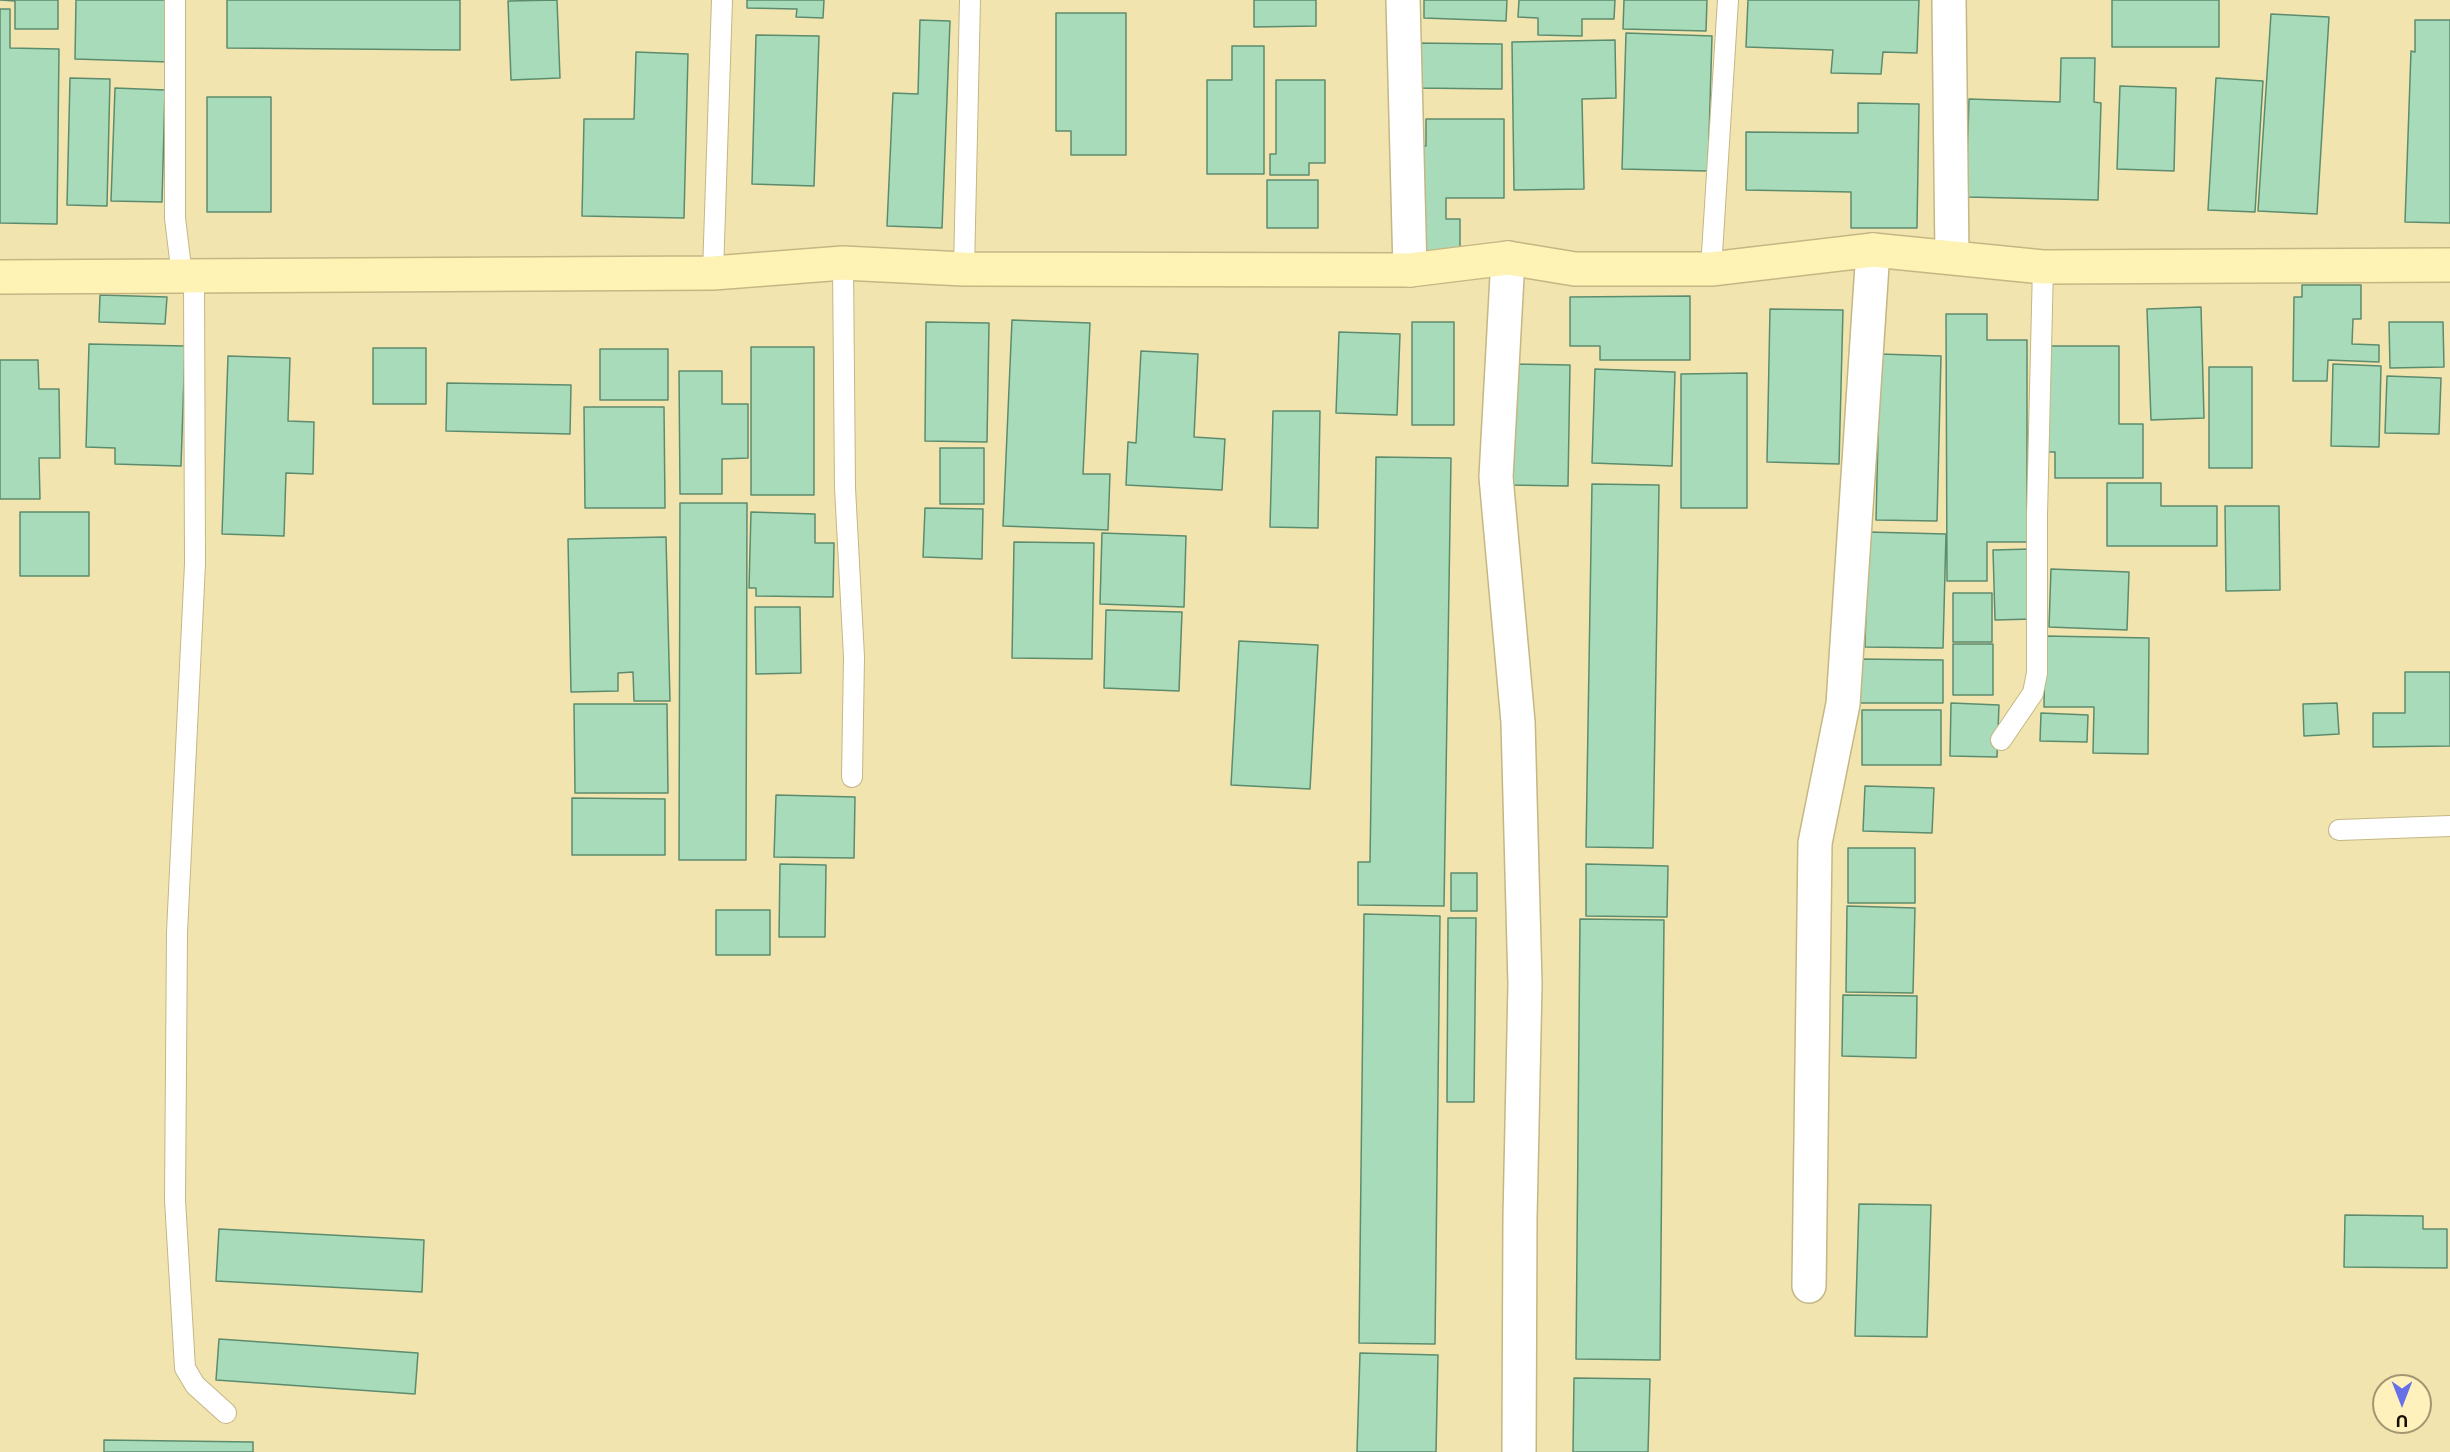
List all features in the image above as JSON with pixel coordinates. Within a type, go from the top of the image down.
[{"type":"street","points":[[1403,0],[1410,270]]},
{"type":"street","points":[[1949,0],[1952,257]]},
{"type":"street","points":[[0,277],[713,273],[843,263],[964,269],[1410,270],[1508,258],[1575,269],[1711,269],[1873,250],[2043,267],[2450,265]]},
{"type":"street","points":[[1809,1286],[1815,843],[1844,704],[1873,250]]},
{"type":"street","points":[[1508,258],[1496,477],[1518,723],[1525,984],[1520,1218],[1519,1452]]},
{"type":"lane","points":[[175,0],[175,218],[188,276],[195,564],[177,932],[175,1200],[185,1368],[195,1385],[226,1413]]},
{"type":"lane","points":[[713,273],[722,0]]},
{"type":"lane","points":[[964,269],[970,0]]},
{"type":"lane","points":[[1711,269],[1728,0]]},
{"type":"lane","points":[[843,263],[845,488],[854,657],[852,777]]},
{"type":"lane","points":[[2001,740],[2033,693],[2037,673],[2037,516],[2043,267]]},
{"type":"lane","points":[[2339,830],[2450,826]]},
{"type":"building","points":[[0,0],[58,0],[58,29],[15,29],[15,1]]},
{"type":"building","points":[[76,0],[170,0],[169,62],[75,59]]},
{"type":"building","points":[[227,0],[460,0],[460,50],[227,48]]},
{"type":"building","points":[[557,0],[560,78],[511,80],[508,1]]},
{"type":"building","points":[[747,0],[824,0],[823,18],[796,17],[797,9],[747,8]]},
{"type":"building","points":[[1254,0],[1316,0],[1316,26],[1254,27]]},
{"type":"building","points":[[1424,0],[1507,0],[1506,21],[1424,18]]},
{"type":"building","points":[[1519,0],[1615,0],[1614,19],[1582,19],[1582,36],[1538,35],[1538,18],[1518,17]]},
{"type":"building","points":[[1624,0],[1707,0],[1706,31],[1623,29]]},
{"type":"building","points":[[1748,0],[1919,0],[1917,53],[1883,52],[1881,74],[1831,73],[1833,50],[1746,47]]},
{"type":"building","points":[[2112,0],[2219,0],[2219,47],[2112,47]]},
{"type":"building","points":[[0,9],[10,9],[10,48],[59,49],[57,224],[0,223]]},
{"type":"building","points":[[1056,13],[1126,13],[1126,155],[1071,155],[1071,131],[1056,131]]},
{"type":"building","points":[[2271,14],[2329,17],[2317,214],[2258,211]]},
{"type":"building","points":[[920,20],[950,21],[942,228],[887,226],[893,93],[918,94]]},
{"type":"building","points":[[2415,20],[2450,20],[2450,223],[2405,222],[2411,51],[2415,52]]},
{"type":"building","points":[[1626,33],[1712,36],[1708,171],[1622,169]]},
{"type":"building","points":[[756,35],[819,36],[814,186],[752,184]]},
{"type":"building","points":[[1615,40],[1616,98],[1582,99],[1584,189],[1514,190],[1512,42]]},
{"type":"building","points":[[1414,43],[1502,44],[1502,89],[1414,88]]},
{"type":"building","points":[[1232,46],[1264,46],[1264,174],[1207,174],[1207,80],[1232,80]]},
{"type":"building","points":[[636,52],[688,54],[684,218],[582,216],[584,119],[634,119]]},
{"type":"building","points":[[2061,58],[2095,58],[2094,102],[2101,103],[2098,200],[1966,197],[1969,99],[2060,102]]},
{"type":"building","points":[[70,78],[110,79],[107,206],[67,205]]},
{"type":"building","points":[[2216,78],[2263,81],[2255,212],[2208,210]]},
{"type":"building","points":[[1276,80],[1325,80],[1325,163],[1309,163],[1309,175],[1270,175],[1270,154],[1276,154]]},
{"type":"building","points":[[2120,86],[2176,88],[2174,171],[2117,169]]},
{"type":"building","points":[[115,88],[165,90],[162,202],[111,201]]},
{"type":"building","points":[[207,97],[271,97],[271,212],[207,212]]},
{"type":"building","points":[[1858,103],[1919,104],[1917,228],[1851,228],[1851,192],[1746,190],[1746,132],[1858,133]]},
{"type":"building","points":[[1426,119],[1504,119],[1504,198],[1446,198],[1446,219],[1460,219],[1460,253],[1411,260],[1411,146],[1426,146]]},
{"type":"building","points":[[1267,180],[1318,180],[1318,228],[1267,228]]},
{"type":"building","points":[[2302,285],[2361,285],[2361,319],[2353,319],[2352,344],[2379,345],[2379,362],[2328,360],[2327,381],[2293,381],[2294,297],[2302,297]]},
{"type":"building","points":[[100,295],[167,297],[165,324],[99,322]]},
{"type":"building","points":[[1690,296],[1690,360],[1600,360],[1600,346],[1570,346],[1570,297]]},
{"type":"building","points":[[2201,307],[2204,418],[2151,420],[2147,309]]},
{"type":"building","points":[[1770,309],[1843,310],[1839,464],[1767,462]]},
{"type":"building","points":[[1946,314],[1987,314],[1987,340],[2027,340],[2027,542],[1987,542],[1987,581],[1947,581]]},
{"type":"building","points":[[1012,320],[1090,323],[1083,474],[1110,474],[1108,530],[1003,526]]},
{"type":"building","points":[[926,322],[989,323],[987,442],[925,441]]},
{"type":"building","points":[[1412,322],[1454,322],[1454,425],[1412,425]]},
{"type":"building","points":[[2389,322],[2443,322],[2444,367],[2390,368]]},
{"type":"building","points":[[1339,332],[1400,334],[1397,415],[1336,413]]},
{"type":"building","points":[[89,344],[185,346],[181,466],[115,464],[115,448],[86,447]]},
{"type":"building","points":[[2043,346],[2119,346],[2119,424],[2143,424],[2143,478],[2055,478],[2055,452],[2043,452]]},
{"type":"building","points":[[751,347],[814,347],[814,495],[751,495]]},
{"type":"building","points":[[373,348],[426,348],[426,404],[373,404]]},
{"type":"building","points":[[600,349],[668,349],[668,400],[600,400]]},
{"type":"building","points":[[1141,351],[1198,354],[1194,437],[1225,439],[1222,490],[1126,485],[1128,442],[1136,443]]},
{"type":"building","points":[[1880,354],[1941,356],[1937,521],[1876,520]]},
{"type":"building","points":[[228,356],[290,358],[288,421],[314,422],[313,474],[286,473],[284,536],[222,534]]},
{"type":"building","points":[[0,360],[38,360],[39,389],[59,389],[60,458],[39,458],[40,499],[0,499]]},
{"type":"building","points":[[1512,364],[1570,365],[1568,486],[1508,485]]},
{"type":"building","points":[[2333,364],[2381,366],[2379,447],[2331,446]]},
{"type":"building","points":[[2209,367],[2252,367],[2252,468],[2209,468]]},
{"type":"building","points":[[1595,369],[1675,372],[1672,466],[1592,463]]},
{"type":"building","points":[[679,371],[722,371],[722,404],[748,404],[748,458],[722,459],[722,494],[680,494]]},
{"type":"building","points":[[1747,373],[1747,508],[1681,508],[1681,374]]},
{"type":"building","points":[[2387,376],[2441,378],[2439,434],[2385,433]]},
{"type":"building","points":[[447,383],[571,385],[570,434],[446,431]]},
{"type":"building","points":[[584,407],[664,407],[665,508],[585,508]]},
{"type":"building","points":[[1273,411],[1320,411],[1318,528],[1270,527]]},
{"type":"building","points":[[940,448],[984,448],[984,504],[940,504]]},
{"type":"building","points":[[1376,457],[1451,458],[1444,906],[1358,905],[1358,862],[1370,862]]},
{"type":"building","points":[[2107,483],[2161,483],[2161,506],[2217,506],[2217,546],[2107,546]]},
{"type":"building","points":[[1592,484],[1659,485],[1653,848],[1586,847]]},
{"type":"building","points":[[680,503],[747,503],[746,860],[679,860]]},
{"type":"building","points":[[2225,506],[2279,506],[2280,590],[2226,591]]},
{"type":"building","points":[[925,508],[983,509],[982,559],[923,557]]},
{"type":"building","points":[[20,512],[89,512],[89,576],[20,576]]},
{"type":"building","points":[[751,512],[815,514],[815,543],[834,543],[833,597],[756,596],[756,588],[749,588]]},
{"type":"building","points":[[1868,532],[1946,534],[1943,648],[1865,647]]},
{"type":"building","points":[[1102,533],[1186,536],[1184,607],[1100,604]]},
{"type":"building","points":[[666,537],[670,701],[634,701],[633,672],[618,673],[618,691],[571,692],[568,539]]},
{"type":"building","points":[[1014,542],[1094,543],[1092,659],[1012,658]]},
{"type":"building","points":[[2031,549],[2033,619],[1995,620],[1993,550]]},
{"type":"building","points":[[2051,569],[2129,572],[2127,630],[2049,627]]},
{"type":"building","points":[[1953,593],[1992,593],[1992,642],[1953,642]]},
{"type":"building","points":[[755,607],[800,607],[801,673],[756,674]]},
{"type":"building","points":[[1106,610],[1182,612],[1179,691],[1104,688]]},
{"type":"building","points":[[2045,636],[2149,638],[2148,754],[2093,753],[2094,707],[2044,707]]},
{"type":"building","points":[[1239,641],[1318,645],[1310,789],[1231,785]]},
{"type":"building","points":[[1953,644],[1993,644],[1993,695],[1953,695]]},
{"type":"building","points":[[1856,659],[1943,660],[1943,703],[1855,703]]},
{"type":"building","points":[[2405,672],[2450,672],[2450,746],[2373,747],[2373,713],[2405,713]]},
{"type":"building","points":[[1951,703],[1999,705],[1997,757],[1950,756]]},
{"type":"building","points":[[2337,703],[2339,734],[2304,736],[2303,704]]},
{"type":"building","points":[[574,704],[667,704],[668,793],[575,793]]},
{"type":"building","points":[[1862,710],[1941,710],[1941,765],[1862,765]]},
{"type":"building","points":[[2041,713],[2088,715],[2087,742],[2040,741]]},
{"type":"building","points":[[1865,786],[1934,788],[1932,833],[1863,831]]},
{"type":"building","points":[[776,795],[855,797],[854,858],[774,857]]},
{"type":"building","points":[[572,798],[665,799],[665,855],[572,855]]},
{"type":"building","points":[[1848,848],[1915,848],[1915,903],[1848,903]]},
{"type":"building","points":[[780,864],[826,865],[825,937],[779,937]]},
{"type":"building","points":[[1586,864],[1668,866],[1667,917],[1586,916]]},
{"type":"building","points":[[1451,873],[1477,873],[1477,911],[1451,911]]},
{"type":"building","points":[[1847,906],[1915,908],[1913,993],[1846,992]]},
{"type":"building","points":[[716,910],[770,910],[770,955],[716,955]]},
{"type":"building","points":[[1364,914],[1440,916],[1435,1344],[1359,1343]]},
{"type":"building","points":[[1448,918],[1476,918],[1474,1102],[1447,1102]]},
{"type":"building","points":[[1580,919],[1664,920],[1660,1360],[1576,1359]]},
{"type":"building","points":[[1843,995],[1917,996],[1916,1058],[1842,1056]]},
{"type":"building","points":[[1859,1204],[1931,1205],[1927,1337],[1855,1336]]},
{"type":"building","points":[[2345,1215],[2423,1216],[2423,1229],[2447,1229],[2447,1268],[2344,1267]]},
{"type":"building","points":[[219,1229],[424,1240],[422,1292],[216,1281]]},
{"type":"building","points":[[219,1339],[418,1353],[415,1394],[216,1380]]},
{"type":"building","points":[[1360,1353],[1438,1355],[1436,1452],[1357,1452]]},
{"type":"building","points":[[1574,1378],[1650,1379],[1648,1452],[1573,1452]]},
{"type":"building","points":[[104,1440],[253,1442],[253,1452],[104,1452]]}]
